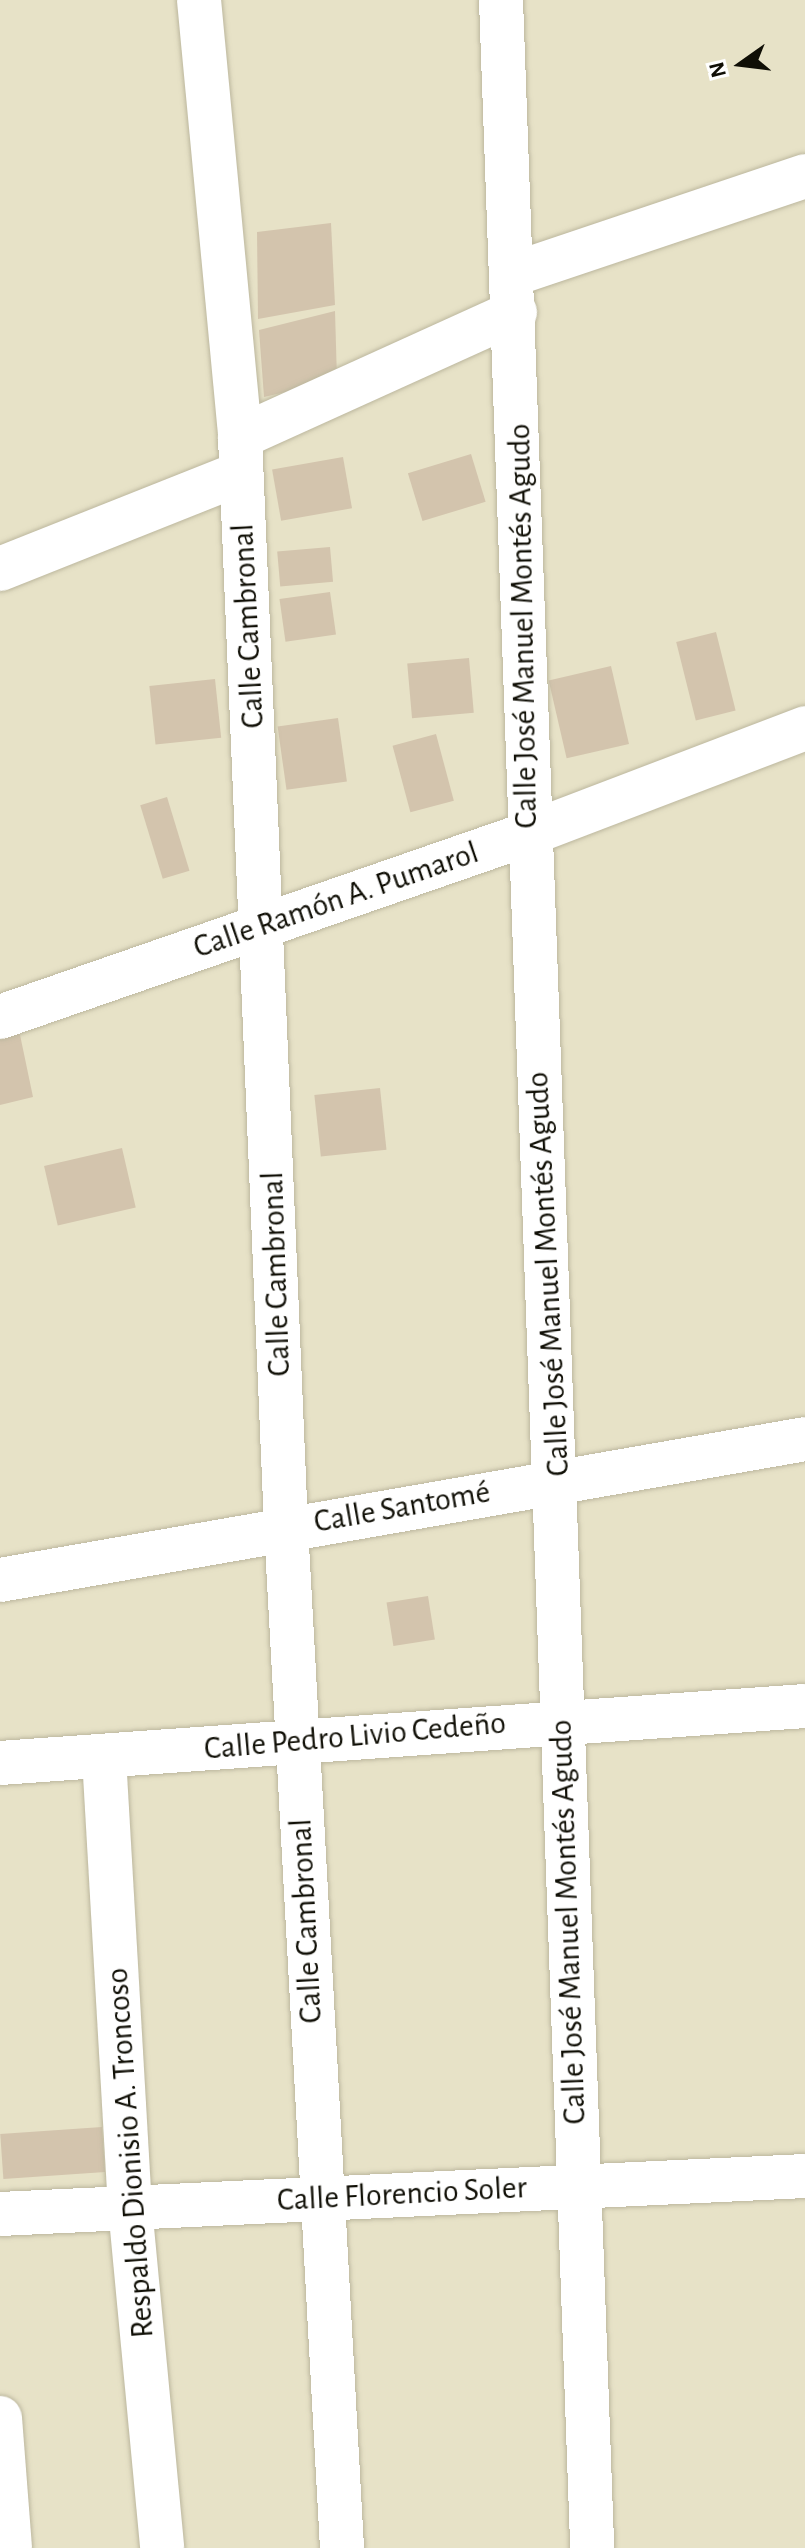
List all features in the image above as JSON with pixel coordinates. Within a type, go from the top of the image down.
[{"type":"street","name":"Calle Cambronal","points":[[199,0],[241,455],[286,1527],[342,2548]]},
{"type":"street","name":"Calle José Manuel Montés Agudo","points":[[501,0],[514,293],[528,834],[558,1480],[576,2184],[592,2548]]},
{"type":"street","points":[[0,569],[241,455],[514,293],[805,176]]},
{"type":"street","name":"Calle Ramón A. Pumarol","points":[[0,1017],[528,834],[805,728]]},
{"type":"street","name":"Calle Santomé","points":[[0,1580],[286,1527],[805,1439]]},
{"type":"street","name":"Calle Pedro Livio Cedeño","points":[[0,1763],[562,1719],[805,1706]]},
{"type":"street","name":"Respaldo Dionisio A. Troncoso","points":[[104,1757],[130,2207],[162,2548]]},
{"type":"street","name":"Calle Florencio Soler","points":[[0,2214],[321,2200],[576,2184],[805,2176]]},
{"type":"street","points":[[0,2418],[10,2548]]},
{"type":"building","points":[[331,223],[335,305],[258,319],[257,232]]},
{"type":"building","points":[[335,311],[337,380],[264,397],[259,330]]},
{"type":"building","points":[[471,454],[486,502],[423,521],[408,473]]},
{"type":"building","points":[[343,457],[352,508],[281,521],[272,470]]},
{"type":"building","points":[[330,547],[333,582],[280,586],[277,552]]},
{"type":"building","points":[[330,592],[336,635],[285,642],[279,599]]},
{"type":"building","points":[[716,632],[736,711],[696,721],[676,642]]},
{"type":"building","points":[[469,658],[474,713],[412,718],[407,663]]},
{"type":"building","points":[[611,666],[629,744],[567,758],[549,680]]},
{"type":"building","points":[[215,679],[221,738],[156,745],[149,686]]},
{"type":"building","points":[[338,718],[347,781],[287,790],[278,726]]},
{"type":"building","points":[[436,734],[454,801],[410,812],[393,746]]},
{"type":"building","points":[[167,797],[190,871],[163,879],[140,805]]},
{"type":"building","points":[[19,1030],[33,1097],[0,1105],[0,1034]]},
{"type":"building","points":[[380,1088],[386,1150],[321,1157],[314,1095]]},
{"type":"building","points":[[122,1148],[136,1207],[58,1225],[44,1166]]},
{"type":"building","points":[[428,1596],[435,1639],[393,1646],[387,1603]]},
{"type":"building","points":[[102,2127],[105,2172],[3,2179],[0,2134]]}]
